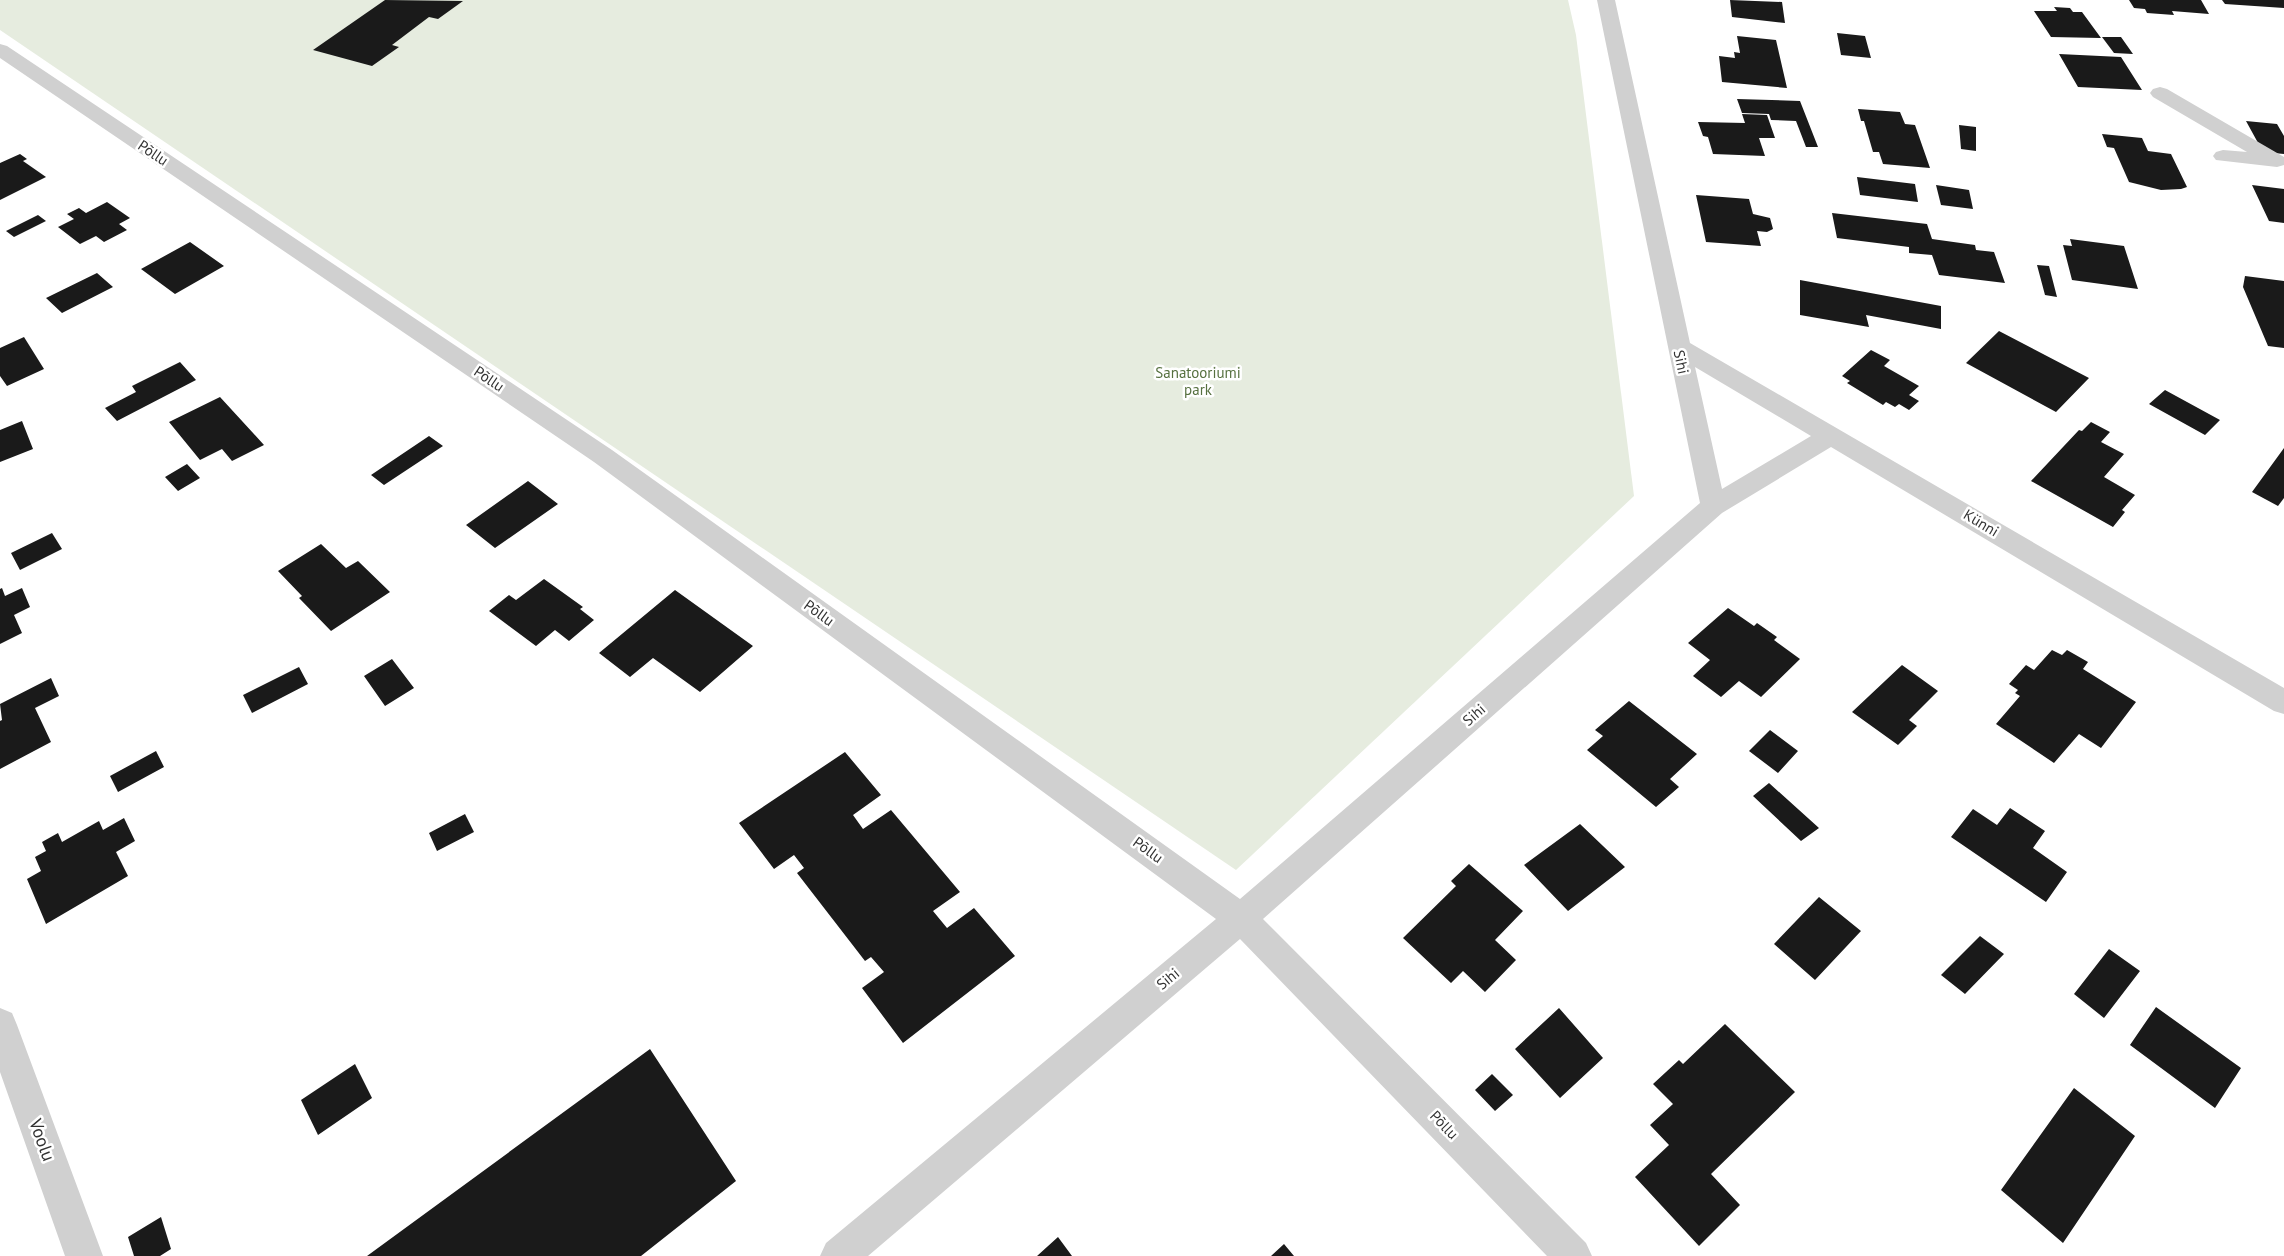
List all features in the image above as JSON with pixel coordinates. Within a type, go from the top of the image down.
[{"type":"street","name":"Sihi","points":[[839,1256],[1241,918],[1713,506],[1606,0]]},
{"type":"street","name":"Põllu","points":[[0,50],[603,456],[1241,918],[1573,1256]]},
{"type":"street","points":[[2160,93],[2280,162]]},
{"type":"street","points":[[2223,156],[2280,162]]},
{"type":"street","name":"Künni","points":[[1678,346],[2284,702]]},
{"type":"street","points":[[1713,506],[1832,435]]},
{"type":"street","name":"Voolu","points":[[0,1025],[84,1256]]},
{"type":"green space","name":"Sanatooriumi park","points":[[0,0],[1568,0],[1576,35],[1634,496],[1236,870],[0,30]]},
{"type":"building","points":[[385,0],[463,1],[438,19],[429,17],[392,45],[399,47],[372,66],[313,50]]},
{"type":"building","points":[[1730,0],[1782,2],[1785,23],[1732,17]]},
{"type":"building","points":[[2129,0],[2201,0],[2209,14],[2172,11],[2174,15],[2147,13],[2145,9],[2134,8]]},
{"type":"building","points":[[2222,0],[2284,0],[2284,8],[2225,4]]},
{"type":"building","points":[[2054,7],[2070,8],[2073,12],[2082,12],[2101,38],[2051,37],[2034,11],[2057,11]]},
{"type":"building","points":[[1837,33],[1865,36],[1871,58],[1841,55]]},
{"type":"building","points":[[1737,36],[1776,40],[1787,88],[1722,82],[1719,56],[1735,58],[1734,52],[1740,53]]},
{"type":"building","points":[[2102,37],[2121,37],[2133,54],[2114,53]]},
{"type":"building","points":[[2059,54],[2121,57],[2142,90],[2078,87]]},
{"type":"building","points":[[1737,99],[1800,101],[1818,147],[1806,147],[1796,121],[1771,120],[1769,114],[1742,113]]},
{"type":"building","points":[[1858,109],[1900,112],[1905,124],[1915,125],[1930,168],[1883,164],[1879,152],[1873,152],[1864,121],[1861,121]]},
{"type":"building","points":[[1742,114],[1767,115],[1775,138],[1759,138],[1765,156],[1713,154],[1708,137],[1703,136],[1698,122],[1745,123]]},
{"type":"building","points":[[2246,121],[2277,124],[2284,136],[2284,154],[2263,152]]},
{"type":"building","points":[[1959,125],[1976,127],[1976,151],[1961,149]]},
{"type":"building","points":[[2102,134],[2142,138],[2148,151],[2171,154],[2187,187],[2161,190],[2129,182],[2114,148],[2107,147]]},
{"type":"building","points":[[20,154],[27,159],[23,161],[46,177],[0,200],[0,163]]},
{"type":"building","points":[[1857,177],[1915,184],[1918,202],[1860,195]]},
{"type":"building","points":[[1936,185],[1969,190],[1973,209],[1941,205]]},
{"type":"building","points":[[2252,185],[2284,189],[2284,223],[2269,221]]},
{"type":"building","points":[[1696,195],[1749,199],[1753,214],[1770,218],[1773,229],[1767,232],[1757,231],[1761,246],[1706,242]]},
{"type":"building","points":[[107,202],[130,218],[119,224],[127,230],[104,242],[96,236],[80,244],[58,227],[74,219],[67,214],[79,208],[86,213]]},
{"type":"building","points":[[1832,213],[1927,224],[1932,239],[1975,245],[1976,250],[1994,252],[2005,283],[1939,275],[1932,255],[1909,253],[1909,247],[1837,238]]},
{"type":"building","points":[[38,215],[46,221],[14,237],[6,231]]},
{"type":"building","points":[[2070,239],[2124,246],[2138,289],[2072,280],[2063,245],[2072,246]]},
{"type":"building","points":[[190,242],[224,266],[175,294],[141,269]]},
{"type":"building","points":[[2037,265],[2049,266],[2057,297],[2045,295]]},
{"type":"building","points":[[97,273],[113,287],[62,313],[46,298]]},
{"type":"building","points":[[2245,276],[2284,281],[2284,348],[2268,346],[2243,287]]},
{"type":"building","points":[[1800,280],[1941,306],[1941,329],[1866,315],[1869,327],[1800,315]]},
{"type":"building","points":[[1999,331],[2089,378],[2056,412],[1966,363]]},
{"type":"building","points":[[24,337],[44,369],[7,386],[0,376],[0,348]]},
{"type":"building","points":[[1871,350],[1890,360],[1884,366],[1919,386],[1909,395],[1919,401],[1909,410],[1899,404],[1895,407],[1886,402],[1883,405],[1847,383],[1850,381],[1842,376]]},
{"type":"building","points":[[180,362],[196,380],[117,421],[105,408],[136,392],[132,386]]},
{"type":"building","points":[[2165,390],[2220,420],[2205,435],[2149,404]]},
{"type":"building","points":[[220,397],[264,445],[232,461],[222,449],[200,460],[169,422]]},
{"type":"building","points":[[22,421],[33,449],[0,462],[0,430]]},
{"type":"building","points":[[2091,422],[2110,432],[2101,442],[2124,454],[2104,477],[2135,495],[2122,510],[2125,512],[2113,527],[2031,481],[2079,430],[2082,431]]},
{"type":"building","points":[[429,436],[443,446],[384,485],[371,475]]},
{"type":"building","points":[[2284,448],[2284,498],[2278,506],[2252,492]]},
{"type":"building","points":[[187,464],[200,478],[178,491],[165,477]]},
{"type":"building","points":[[528,481],[558,504],[495,548],[466,525]]},
{"type":"building","points":[[52,533],[62,549],[20,570],[11,553]]},
{"type":"building","points":[[321,544],[346,568],[358,561],[390,592],[331,631],[299,598],[302,596],[278,571]]},
{"type":"building","points":[[544,579],[583,607],[580,609],[594,620],[569,641],[555,630],[536,646],[489,611],[509,595],[516,600]]},
{"type":"building","points":[[2,588],[5,596],[22,588],[30,607],[14,615],[22,633],[0,644],[0,589]]},
{"type":"building","points":[[675,590],[753,646],[700,692],[653,658],[630,677],[599,653]]},
{"type":"building","points":[[1728,608],[1754,626],[1757,623],[1777,637],[1774,640],[1800,659],[1761,697],[1739,681],[1721,697],[1693,676],[1710,660],[1688,643]]},
{"type":"building","points":[[2052,650],[2062,655],[2067,650],[2088,662],[2083,669],[2136,702],[2101,748],[2079,734],[2054,763],[1996,724],[2020,696],[2015,693],[2018,690],[2009,684],[2026,665],[2034,670]]},
{"type":"building","points":[[392,659],[414,688],[385,706],[364,676]]},
{"type":"building","points":[[1902,665],[1938,691],[1909,720],[1917,726],[1898,745],[1852,712]]},
{"type":"building","points":[[299,667],[308,684],[252,713],[243,695]]},
{"type":"building","points":[[51,678],[59,696],[35,708],[51,742],[0,769],[0,721],[2,720],[0,704]]},
{"type":"building","points":[[1629,701],[1697,754],[1670,779],[1679,787],[1656,807],[1587,750],[1603,736],[1595,730]]},
{"type":"building","points":[[1770,730],[1798,751],[1778,773],[1749,751]]},
{"type":"building","points":[[156,751],[164,767],[118,792],[110,776]]},
{"type":"building","points":[[845,752],[881,795],[853,815],[863,829],[891,810],[960,892],[933,911],[947,928],[974,908],[1015,956],[903,1043],[862,988],[884,972],[871,957],[865,961],[797,873],[804,868],[794,855],[774,869],[739,823]]},
{"type":"building","points":[[1769,783],[1819,828],[1801,841],[1753,796]]},
{"type":"building","points":[[2010,808],[2045,831],[2033,848],[2067,872],[2046,902],[1951,837],[1973,809],[1997,825]]},
{"type":"building","points":[[465,814],[474,832],[437,851],[429,833]]},
{"type":"building","points":[[124,818],[135,841],[116,852],[128,876],[46,924],[27,879],[41,871],[35,857],[46,851],[42,842],[58,833],[62,842],[99,821],[103,830]]},
{"type":"building","points":[[1580,824],[1625,867],[1568,911],[1524,865]]},
{"type":"building","points":[[1469,864],[1523,911],[1495,940],[1516,960],[1485,992],[1463,971],[1451,983],[1403,938],[1456,886],[1451,881]]},
{"type":"building","points":[[1819,897],[1861,931],[1815,980],[1774,944]]},
{"type":"building","points":[[1980,936],[2004,954],[1965,994],[1941,975]]},
{"type":"building","points":[[2109,949],[2140,971],[2104,1018],[2074,994]]},
{"type":"building","points":[[2156,1007],[2241,1068],[2215,1108],[2130,1045]]},
{"type":"building","points":[[1559,1008],[1603,1058],[1560,1098],[1515,1049]]},
{"type":"building","points":[[1725,1024],[1795,1092],[1711,1174],[1740,1205],[1699,1246],[1635,1177],[1669,1145],[1650,1125],[1673,1104],[1653,1084],[1679,1060],[1683,1064]]},
{"type":"building","points":[[650,1049],[736,1181],[641,1256],[367,1256]]},
{"type":"building","points":[[355,1064],[372,1098],[318,1135],[301,1100]]},
{"type":"building","points":[[1492,1074],[1513,1095],[1495,1111],[1475,1090]]},
{"type":"building","points":[[2074,1088],[2135,1136],[2063,1243],[2001,1190]]},
{"type":"building","points":[[161,1217],[171,1249],[160,1256],[134,1256],[128,1237]]},
{"type":"building","points":[[1058,1237],[1072,1256],[1037,1256]]},
{"type":"building","points":[[1284,1244],[1294,1256],[1271,1256]]}]
